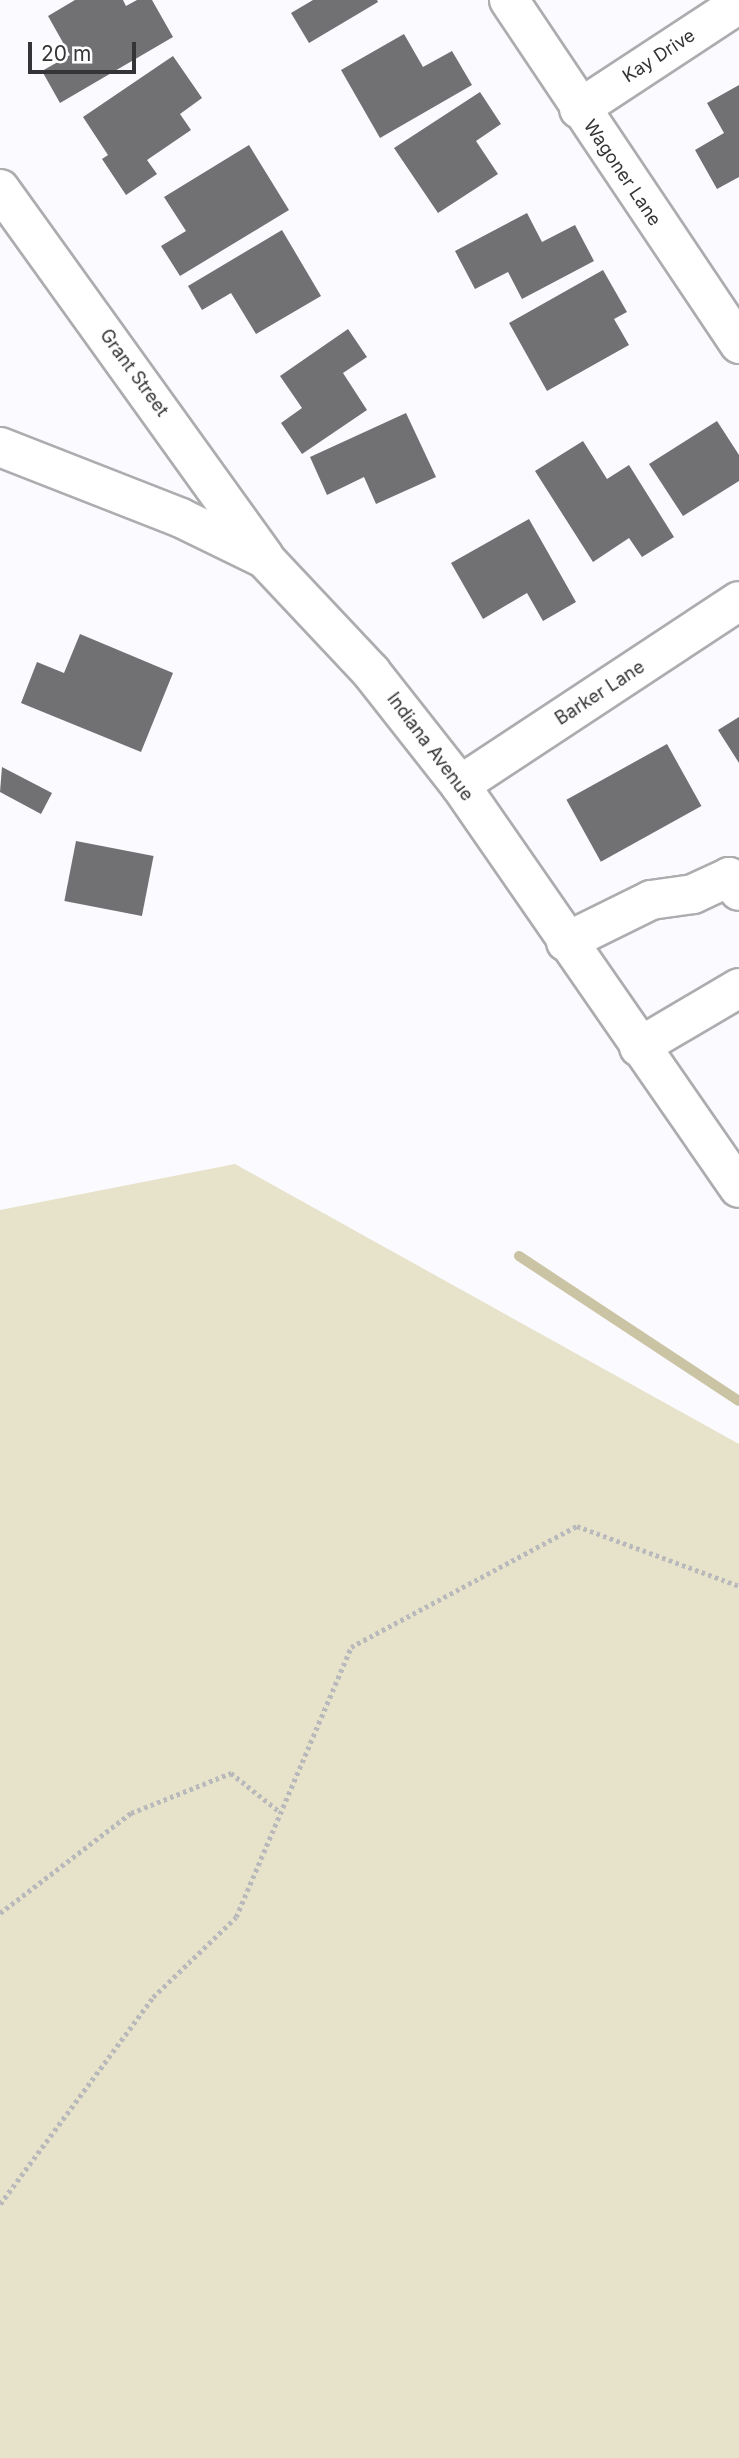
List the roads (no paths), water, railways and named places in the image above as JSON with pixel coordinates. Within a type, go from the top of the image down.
[{"type":"street","name":"Wagoner Lane","points":[[509,0],[579,109],[739,344]]},
{"type":"street","name":"Kay Drive","points":[[579,109],[739,4]]},
{"type":"street","name":"Grant Street","points":[[0,189],[265,559]]},
{"type":"street","name":"Indiana Avenue","points":[[0,447],[181,518],[265,559],[371,672],[460,785],[566,942],[739,1188]]},
{"type":"street","name":"Barker Lane","points":[[460,785],[739,601]]},
{"type":"street","points":[[566,942],[651,900],[693,894],[729,877],[739,891]]},
{"type":"street","points":[[639,1047],[739,988]]},
{"type":"waterway","points":[[519,1256],[739,1401]]}]
